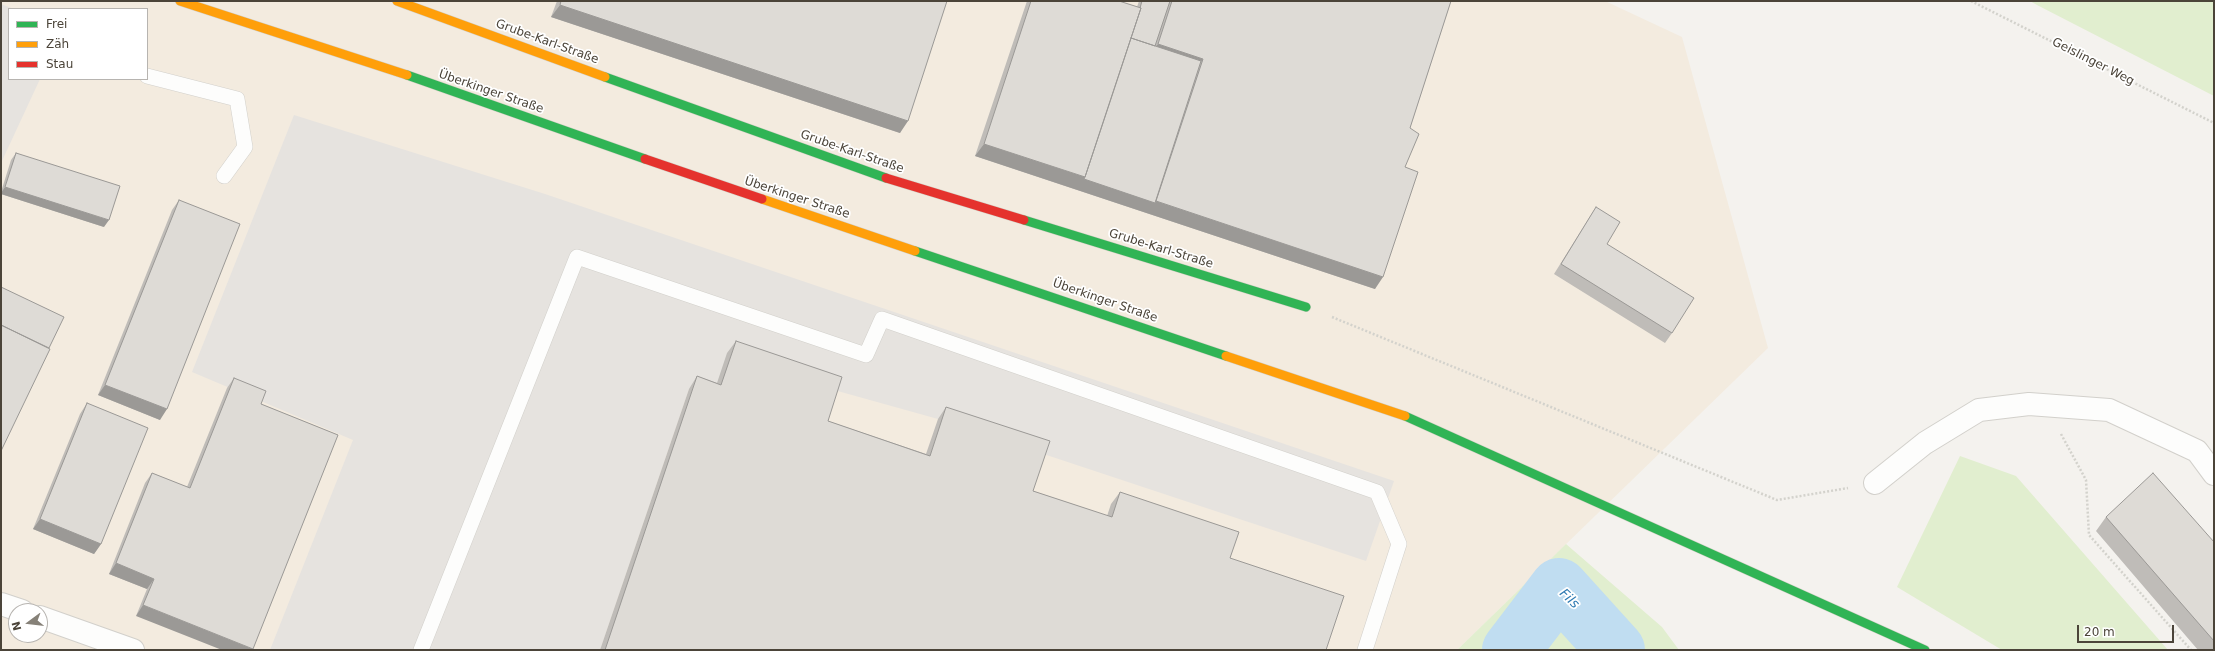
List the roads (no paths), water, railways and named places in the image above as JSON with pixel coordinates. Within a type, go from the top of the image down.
[{"type":"main road","name":"Überkinger Straße","points":[[180,1],[380,66],[734,190],[1407,416],[1925,650]]},
{"type":"main road","name":"Grube-Karl-Straße","points":[[397,1],[876,175],[1306,306]]},
{"type":"street","points":[[1875,483],[1925,443],[1979,410],[2029,404],[2110,410],[2197,451],[2214,474]]},
{"type":"street","points":[[48,621],[96,644],[134,650]]},
{"type":"lane","points":[[148,76],[237,99],[245,147],[224,176]]},
{"type":"lane","points":[[421,650],[577,257],[866,355],[882,319],[1377,492],[1399,544],[1365,650]]},
{"type":"waterway","name":"Fils","points":[[1511,650],[1559,587],[1616,650]]}]
